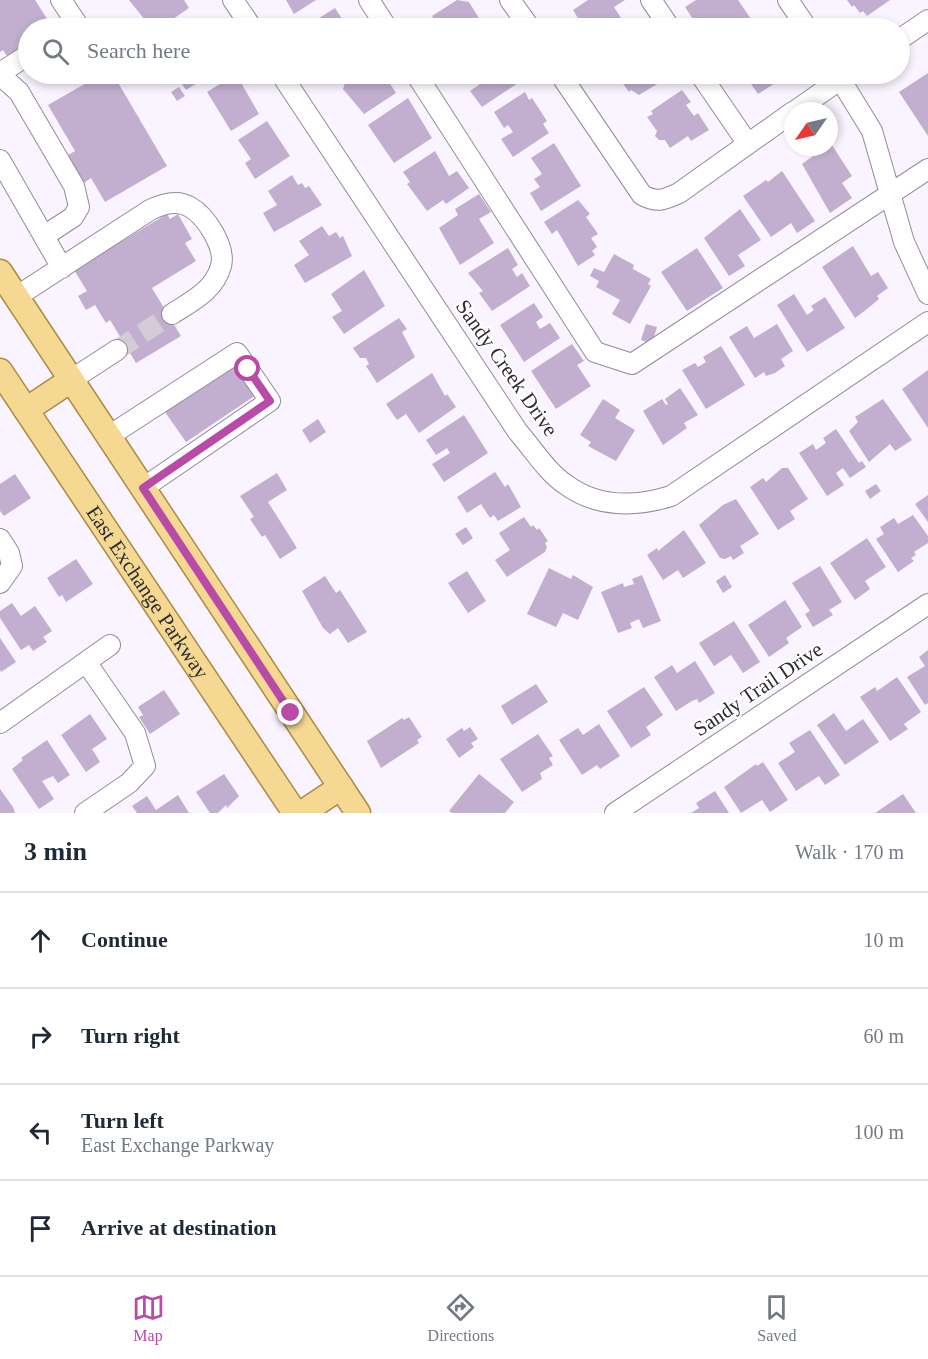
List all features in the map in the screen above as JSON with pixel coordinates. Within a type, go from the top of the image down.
[{"type":"main road","points":[[0,272],[8,302],[71,380],[358,813]]},
{"type":"main road","name":"East Exchange Parkway","points":[[0,371],[295,813]]},
{"type":"main road","points":[[26,410],[71,380]]},
{"type":"main road","points":[[303,813],[341,787]]},
{"type":"street","points":[[61,0],[73,18]]},
{"type":"street","points":[[233,0],[245,18]]},
{"type":"street","points":[[369,0],[381,18]]},
{"type":"street","points":[[510,0],[523,18]]},
{"type":"street","points":[[651,0],[663,18]]},
{"type":"street","points":[[788,0],[800,18]]},
{"type":"street","points":[[910,32],[928,20]]},
{"type":"street","points":[[18,62],[0,74],[19,92],[74,186],[77,199],[77,213],[44,236]]},
{"type":"street","name":"Sandy Creek Drive","points":[[288,84],[518,432],[564,484],[597,500],[629,505],[672,496],[928,322]]},
{"type":"street","points":[[422,84],[595,352],[632,364],[928,169]]},
{"type":"street","points":[[567,84],[642,195],[652,200],[662,201],[679,193],[784,119]]},
{"type":"street","points":[[707,84],[748,144]]},
{"type":"street","points":[[807,102],[830,84]]},
{"type":"street","points":[[847,84],[872,131],[904,242],[928,294]]},
{"type":"street","points":[[0,160],[44,236],[67,264]]},
{"type":"street","points":[[8,302],[162,204],[174,202],[190,206],[204,220],[218,242],[221,265],[204,294],[172,314]]},
{"type":"street","points":[[71,380],[117,350]]},
{"type":"street","points":[[109,436],[237,353],[270,401],[143,488]]},
{"type":"street","points":[[0,539],[9,553],[12,566],[0,583]]},
{"type":"street","name":"Sandy Trail Drive","points":[[615,813],[928,604]]},
{"type":"street","points":[[0,723],[110,645]]},
{"type":"street","points":[[85,813],[129,783],[145,766],[135,733],[86,662]]},
{"type":"building","points":[[0,0],[35,0],[47,18],[18,18],[18,53],[9,59],[3,50],[0,52]]},
{"type":"building","points":[[129,0],[184,0],[189,8],[174,18],[143,18]]},
{"type":"building","points":[[286,0],[316,0],[294,14]]},
{"type":"building","points":[[457,0],[469,2],[479,18],[433,18],[432,16]]},
{"type":"building","points":[[588,0],[625,0],[614,7],[621,18],[578,18],[573,10]]},
{"type":"building","points":[[696,0],[738,0],[750,18],[692,18],[685,7]]},
{"type":"building","points":[[847,0],[890,0],[867,16],[863,11],[860,13],[854,5],[852,7]]},
{"type":"building","points":[[335,8],[342,18],[319,18]]},
{"type":"building","points":[[928,73],[928,136],[899,92]]},
{"type":"building","points":[[85,84],[119,84],[167,166],[105,202],[91,178],[84,183],[68,155],[75,151],[48,105]]},
{"type":"building","points":[[182,84],[196,84],[186,90]]},
{"type":"building","points":[[220,84],[242,84],[259,114],[231,131],[207,92]]},
{"type":"building","points":[[345,84],[390,84],[396,93],[364,114],[343,89]]},
{"type":"building","points":[[480,84],[516,84],[482,107],[470,91]]},
{"type":"building","points":[[623,84],[657,84],[639,95],[631,90],[629,92]]},
{"type":"building","points":[[751,84],[774,84],[758,94]]},
{"type":"building","points":[[179,87],[185,96],[177,101],[171,92]]},
{"type":"building","points":[[682,90],[691,102],[686,105],[694,116],[698,113],[709,130],[691,141],[688,136],[670,148],[665,140],[659,140],[655,136],[657,131],[647,117],[653,114],[651,111]]},
{"type":"building","points":[[525,92],[529,100],[532,98],[547,121],[543,124],[549,133],[513,157],[501,139],[513,132],[508,125],[504,128],[494,112]]},
{"type":"building","points":[[408,98],[432,138],[394,163],[368,125]]},
{"type":"building","points":[[267,121],[290,156],[255,179],[245,163],[251,159],[238,140]]},
{"type":"building","points":[[554,143],[581,186],[541,211],[530,193],[540,187],[534,179],[542,174],[531,158]]},
{"type":"building","points":[[435,151],[449,176],[457,171],[469,188],[446,204],[443,200],[427,211],[407,184],[410,182],[403,172]]},
{"type":"building","points":[[838,154],[852,176],[842,183],[852,198],[830,213],[802,164],[813,156]]},
{"type":"building","points":[[782,171],[815,221],[797,233],[791,223],[771,237],[743,196]]},
{"type":"building","points":[[292,175],[298,185],[302,183],[305,188],[309,186],[322,205],[274,232],[263,213],[277,205],[268,191]]},
{"type":"building","points":[[479,194],[491,212],[479,219],[494,243],[460,265],[439,228],[458,215],[455,209]]},
{"type":"building","points":[[578,200],[590,214],[586,217],[598,234],[591,238],[597,247],[592,251],[595,255],[578,266],[557,230],[552,234],[544,222]]},
{"type":"building","points":[[740,209],[761,240],[738,255],[745,266],[729,276],[704,238]]},
{"type":"building","points":[[167,214],[170,219],[178,214],[192,239],[185,243],[196,261],[152,288],[181,336],[136,363],[110,320],[106,323],[95,305],[86,310],[78,296],[87,291],[74,270]]},
{"type":"building","points":[[322,226],[329,236],[336,232],[340,238],[343,236],[352,256],[305,283],[294,265],[309,255],[299,241]]},
{"type":"building","points":[[853,246],[871,276],[878,272],[888,288],[877,296],[879,299],[855,318],[822,267]]},
{"type":"building","points":[[508,248],[518,265],[512,269],[517,277],[522,273],[530,286],[492,311],[479,293],[483,291],[468,273]]},
{"type":"building","points":[[697,248],[723,288],[687,311],[661,272]]},
{"type":"building","points":[[614,254],[634,265],[632,272],[633,269],[651,279],[648,284],[651,286],[630,324],[612,314],[620,300],[596,287],[599,281],[590,276],[594,268],[604,272]]},
{"type":"building","points":[[364,270],[385,306],[344,334],[332,317],[342,311],[331,294]]},
{"type":"building","points":[[794,294],[807,315],[814,310],[811,306],[825,297],[845,328],[807,352],[777,305]]},
{"type":"building","points":[[534,303],[543,317],[536,322],[540,329],[550,323],[560,338],[524,362],[500,325]]},
{"type":"building","points":[[399,318],[407,329],[402,332],[415,357],[377,383],[366,366],[369,364],[366,358],[360,358],[353,348]]},
{"type":"building","points":[[646,324],[657,327],[652,344],[641,340]]},
{"type":"building","points":[[777,324],[793,351],[781,359],[785,366],[775,373],[766,376],[764,372],[755,378],[729,337],[747,326],[754,338]]},
{"type":"building","points":[[572,344],[584,361],[577,365],[591,386],[556,409],[531,371]]},
{"type":"building","points":[[721,346],[745,385],[706,409],[682,370],[695,363],[698,367],[706,362],[703,357]]},
{"type":"building","points":[[236,365],[256,395],[186,442],[165,412]]},
{"type":"building","points":[[928,370],[928,428],[902,389]]},
{"type":"building","points":[[432,373],[445,396],[447,394],[456,407],[419,433],[406,414],[397,420],[386,404]]},
{"type":"building","points":[[680,388],[698,415],[684,423],[687,428],[663,445],[643,411],[662,399],[666,405],[668,404],[665,399]]},
{"type":"building","points":[[603,399],[620,410],[615,418],[635,430],[616,461],[588,446],[591,442],[580,435]]},
{"type":"building","points":[[883,399],[912,440],[895,451],[890,444],[869,462],[849,431],[858,422],[855,417]]},
{"type":"building","points":[[464,415],[488,453],[444,482],[432,464],[450,453],[447,448],[436,455],[426,440]]},
{"type":"building","points":[[318,419],[326,432],[310,443],[302,430]]},
{"type":"building","points":[[836,429],[859,463],[862,461],[866,467],[850,478],[843,468],[836,473],[844,485],[827,496],[799,453],[813,444],[816,450],[826,443],[823,438]]},
{"type":"building","points":[[782,468],[788,468],[808,499],[790,511],[795,519],[778,530],[750,487],[763,478],[766,482]]},
{"type":"building","points":[[495,472],[505,487],[508,484],[521,507],[498,521],[494,515],[490,518],[481,504],[467,513],[457,497]]},
{"type":"building","points":[[277,473],[287,490],[268,502],[297,548],[280,559],[265,535],[262,537],[250,519],[254,517],[240,496]]},
{"type":"building","points":[[15,474],[31,498],[4,516],[0,511],[0,484]]},
{"type":"building","points":[[876,484],[881,491],[870,499],[865,491]]},
{"type":"building","points":[[928,495],[928,522],[915,504]]},
{"type":"building","points":[[736,499],[759,534],[740,546],[744,553],[733,560],[731,556],[725,559],[720,558],[699,525],[723,505]]},
{"type":"building","points":[[913,515],[928,536],[928,543],[914,552],[916,555],[911,558],[914,561],[898,572],[876,539],[884,534],[880,527],[894,518],[898,524]]},
{"type":"building","points":[[524,517],[531,527],[533,525],[537,530],[539,528],[548,541],[545,543],[547,547],[545,552],[507,577],[495,560],[510,550],[499,533]]},
{"type":"building","points":[[466,527],[473,538],[463,545],[455,534]]},
{"type":"building","points":[[684,530],[706,563],[683,578],[678,570],[663,580],[647,555],[657,548],[658,551]]},
{"type":"building","points":[[867,538],[886,567],[865,581],[870,589],[855,600],[830,563]]},
{"type":"building","points":[[76,559],[93,584],[66,602],[62,595],[59,597],[47,578]]},
{"type":"building","points":[[820,566],[842,602],[829,610],[833,615],[813,627],[805,614],[810,611],[792,583]]},
{"type":"building","points":[[549,568],[571,579],[573,575],[593,587],[578,620],[563,613],[556,627],[527,614]]},
{"type":"building","points":[[467,571],[486,601],[468,613],[448,583]]},
{"type":"building","points":[[642,575],[661,621],[643,628],[639,619],[630,623],[632,628],[618,633],[601,592],[623,583],[624,587],[634,584],[632,579]]},
{"type":"building","points":[[725,575],[732,587],[723,593],[716,581]]},
{"type":"building","points":[[325,576],[336,593],[340,590],[367,632],[348,643],[338,628],[330,634],[323,628],[302,591]]},
{"type":"building","points":[[785,600],[802,627],[786,638],[789,643],[769,657],[748,625]]},
{"type":"building","points":[[12,603],[21,616],[35,606],[52,631],[43,637],[47,642],[33,651],[29,645],[21,650],[0,618],[0,611]]},
{"type":"building","points":[[734,621],[760,662],[743,673],[731,655],[714,666],[699,643]]},
{"type":"building","points":[[0,638],[16,662],[1,672],[0,670]]},
{"type":"building","points":[[928,650],[928,703],[925,705],[907,677],[925,666],[919,657]]},
{"type":"building","points":[[695,661],[715,693],[699,703],[697,699],[692,701],[676,711],[654,677],[672,665],[677,673]]},
{"type":"building","points":[[897,677],[921,712],[904,724],[908,729],[890,741],[860,697],[875,687],[877,691]]},
{"type":"building","points":[[536,684],[548,702],[512,725],[501,706]]},
{"type":"building","points":[[644,687],[663,715],[646,727],[651,735],[631,748],[607,711]]},
{"type":"building","points":[[164,690],[180,714],[150,734],[139,717],[143,715],[138,707]]},
{"type":"building","points":[[834,713],[846,731],[863,719],[879,742],[845,765],[817,725]]},
{"type":"building","points":[[90,714],[107,739],[92,749],[100,762],[86,772],[61,735]]},
{"type":"building","points":[[409,717],[422,737],[417,740],[419,743],[381,768],[367,741],[402,718],[404,720]]},
{"type":"building","points":[[599,724],[620,756],[600,769],[597,765],[582,775],[559,740],[578,728],[583,735]]},
{"type":"building","points":[[470,727],[478,739],[471,743],[474,747],[459,758],[446,739],[462,728],[464,731]]},
{"type":"building","points":[[810,730],[840,775],[825,785],[819,776],[796,791],[778,763],[795,752],[789,743]]},
{"type":"building","points":[[538,734],[553,756],[549,758],[553,765],[540,773],[542,779],[522,792],[500,759]]},
{"type":"building","points":[[47,740],[70,775],[58,783],[53,776],[42,781],[54,799],[39,809],[12,769],[23,760],[21,758]]},
{"type":"building","points":[[763,762],[788,800],[770,812],[762,800],[741,813],[724,787],[756,764],[757,766]]},
{"type":"building","points":[[224,774],[239,796],[227,808],[226,805],[218,813],[210,813],[196,792]]},
{"type":"building","points":[[479,774],[514,802],[505,813],[452,813],[449,811]]},
{"type":"building","points":[[0,789],[13,807],[15,813],[0,813]]},
{"type":"building","points":[[715,791],[729,813],[691,813],[699,808],[696,803]]},
{"type":"building","points":[[903,794],[916,813],[875,813]]},
{"type":"building","points":[[178,795],[189,813],[137,813],[132,806],[147,796],[156,810]]},
{"type":"tunnel","points":[[117,350],[172,314]]},
{"type":"route","points":[[248,369],[270,401],[143,488],[291,713]]}]
